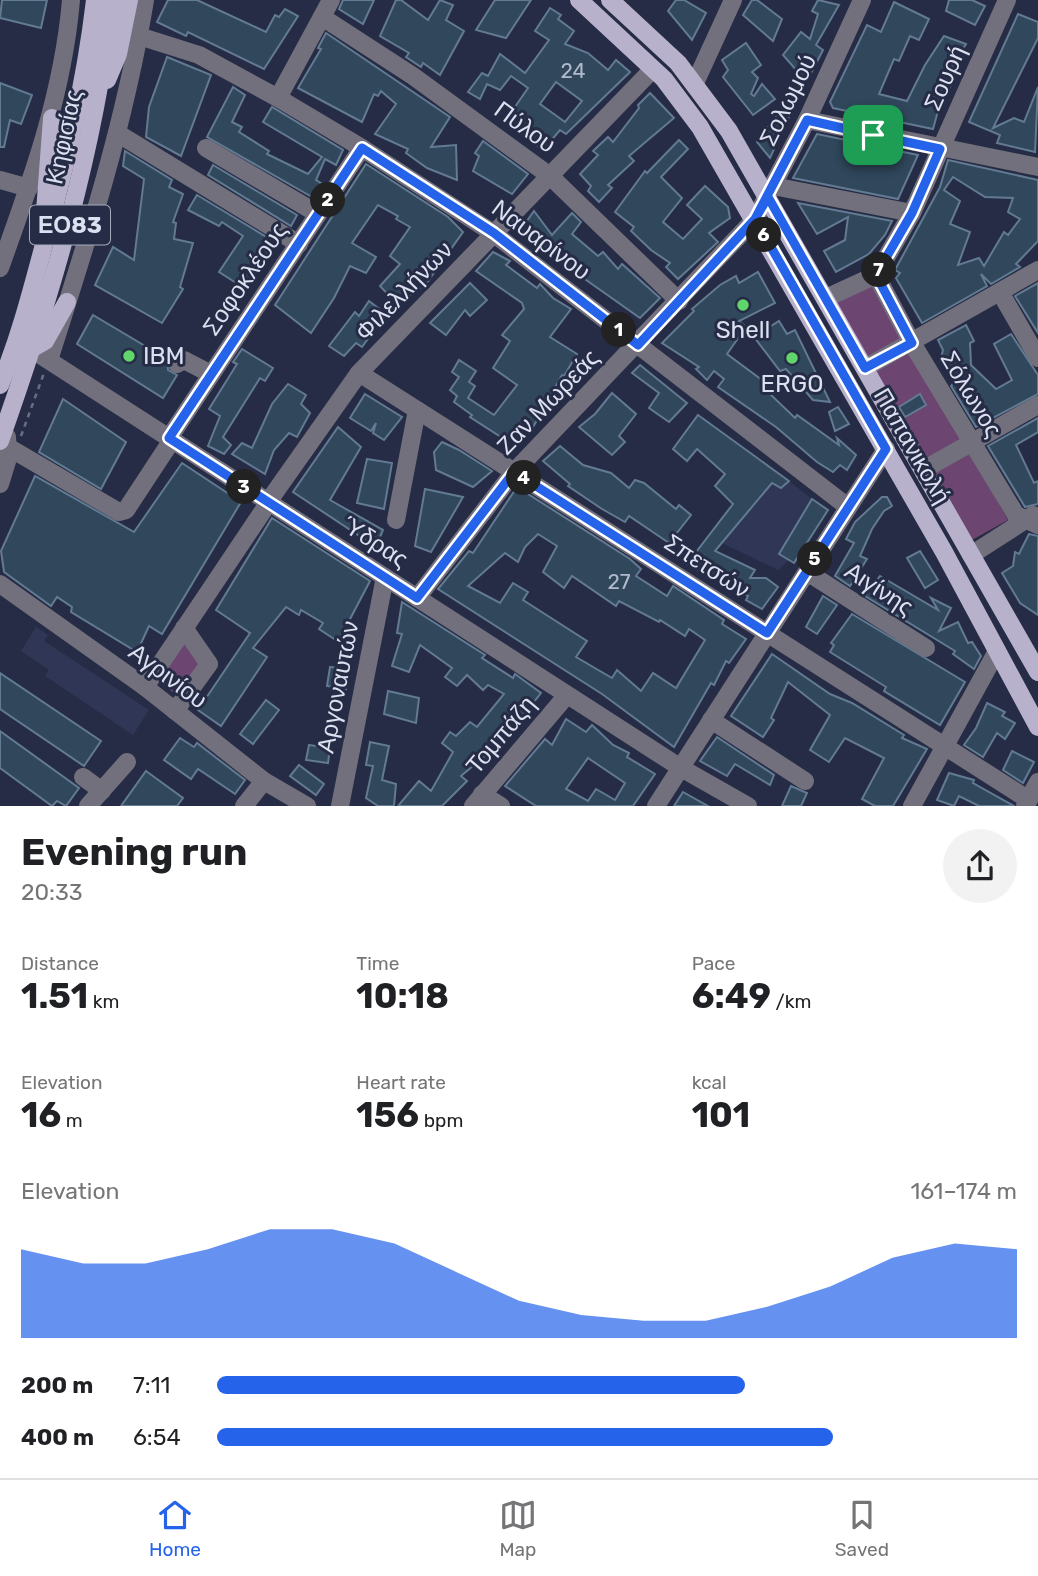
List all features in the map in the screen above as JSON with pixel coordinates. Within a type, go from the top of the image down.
[{"type":"main road","name":"Κηφισίας","points":[[0,385],[41,254],[75,130],[95,0]]},
{"type":"main road","name":"Κηφισίας","points":[[4,444],[6,424],[65,243],[99,99],[112,0]]},
{"type":"main road","points":[[99,99],[118,54],[129,0]]},
{"type":"main road","name":"Παπανικολή","points":[[579,0],[653,69],[700,127],[886,449],[1038,727]]},
{"type":"main road","points":[[610,0],[657,41],[695,83],[770,191],[826,299],[1037,666]]},
{"type":"main road","points":[[41,254],[52,118]]},
{"type":"main road","points":[[31,349],[45,341],[67,302]]},
{"type":"street","points":[[0,268],[52,118],[63,66],[71,0]]},
{"type":"street","points":[[48,360],[117,133],[145,0]]},
{"type":"street","points":[[278,98],[331,0]]},
{"type":"street","points":[[695,83],[733,0]]},
{"type":"street","name":"Σολωμού","points":[[755,219],[807,120],[862,0]]},
{"type":"street","name":"Σουρή","points":[[876,275],[912,213],[1007,0]]},
{"type":"street","name":"Πύλου","points":[[322,17],[413,76],[550,176],[679,301]]},
{"type":"street","name":"Ναυαρίνου","points":[[139,36],[199,55],[278,98],[362,148],[494,233],[848,507]]},
{"type":"street","name":"Φιλελλήνων","points":[[145,687],[184,628],[209,576],[266,506],[359,373],[653,69]]},
{"type":"street","points":[[807,120],[940,149],[1037,165]]},
{"type":"street","points":[[117,133],[299,243]]},
{"type":"street","points":[[206,148],[318,214]]},
{"type":"street","name":"Σοφοκλέους","points":[[4,444],[119,512],[126,510],[211,374],[362,148]]},
{"type":"street","points":[[0,180],[29,188]]},
{"type":"street","points":[[770,191],[912,213]]},
{"type":"street","name":"Ζαν Μωρεάς","points":[[417,598],[514,472],[638,345],[755,219]]},
{"type":"street","points":[[865,368],[1038,270]]},
{"type":"street","points":[[826,299],[876,275]]},
{"type":"street","name":"Σόλωνος","points":[[876,275],[912,343],[1016,515],[1034,519]]},
{"type":"street","points":[[1000,292],[1038,358]]},
{"type":"street","name":"Ύδρας","points":[[31,349],[170,439],[266,506],[385,577],[681,768],[748,806]]},
{"type":"street","points":[[177,364],[184,359],[211,374]]},
{"type":"street","name":"Σπετσών","points":[[359,373],[946,747],[1027,803]]},
{"type":"street","points":[[923,470],[1038,405]]},
{"type":"street","points":[[396,520],[417,410]]},
{"type":"street","points":[[0,484],[4,444]]},
{"type":"street","points":[[656,806],[886,449]]},
{"type":"street","points":[[971,555],[1034,519]]},
{"type":"street","name":"Αιγίνης","points":[[807,572],[926,648]]},
{"type":"street","name":"Αργοναυτών","points":[[340,806],[385,577]]},
{"type":"street","name":"Αγρινίου","points":[[0,584],[145,687],[264,781],[307,806]]},
{"type":"street","points":[[176,712],[209,664],[184,628]]},
{"type":"street","points":[[912,806],[998,651]]},
{"type":"street","name":"Τομπάζη","points":[[477,800],[566,695]]},
{"type":"street","points":[[711,720],[805,781]]},
{"type":"street","points":[[88,806],[127,762]]},
{"type":"street","points":[[83,777],[102,791]]},
{"type":"street","points":[[244,806],[264,781]]},
{"type":"street","points":[[1027,803],[1038,782]]},
{"type":"street","points":[[477,800],[502,806]]},
{"type":"path","points":[[4,444],[21,437],[48,360]]},
{"type":"shaded area","points":[[873,279],[907,340],[869,362],[835,301]]},
{"type":"shaded area","points":[[911,348],[964,441],[926,462],[873,369]]},
{"type":"shaded area","points":[[969,451],[1008,520],[970,541],[931,473]]},
{"type":"shaded area","points":[[789,481],[812,499],[789,560],[778,570],[722,543],[772,483],[781,488]]},
{"type":"shaded area","points":[[36,627],[48,635],[44,641],[149,710],[133,735],[45,676],[49,670],[21,651]]},
{"type":"shaded area","points":[[184,631],[204,659],[176,695],[154,677]]},
{"type":"building","points":[[2,0],[47,0],[41,28],[0,18]]},
{"type":"building","points":[[168,0],[197,0],[266,32],[275,15],[279,17],[285,9],[298,16],[264,69],[188,32],[186,36],[157,22]]},
{"type":"building","points":[[343,0],[374,0],[363,24],[339,9]]},
{"type":"building","points":[[396,0],[401,0],[428,20],[440,0],[453,5],[446,20],[464,31],[440,75],[423,63],[421,67],[406,57],[409,53],[380,36]]},
{"type":"building","points":[[495,0],[531,0],[506,38],[476,30]]},
{"type":"building","points":[[676,0],[684,0],[706,13],[692,40],[668,11]]},
{"type":"building","points":[[752,0],[757,0],[782,19],[773,41],[743,15]]},
{"type":"building","points":[[818,0],[839,5],[816,45],[823,50],[809,77],[803,78],[783,55],[801,32],[810,39],[818,14],[812,11]]},
{"type":"building","points":[[949,0],[972,0],[985,6],[975,25],[946,11]]},
{"type":"building","points":[[894,2],[929,19],[919,40],[910,36],[899,61],[894,59],[879,94],[907,101],[925,65],[944,36],[966,44],[947,75],[954,79],[938,111],[933,129],[833,108],[830,102],[867,25],[881,32]]},
{"type":"building","points":[[550,8],[561,15],[558,19],[574,31],[565,44],[588,53],[608,70],[616,60],[630,72],[566,134],[560,130],[543,150],[506,120],[528,88],[511,76],[500,90],[487,84],[480,99],[468,92],[482,73],[488,76],[500,54],[525,73],[549,40],[535,31]],"holes":[[[556,82],[582,101],[565,122],[540,104]]]},
{"type":"building","points":[[1018,14],[1038,22],[1038,38],[993,128],[1014,118],[1024,122],[1038,87],[1035,152],[997,143],[1000,135],[969,122]]},
{"type":"building","points":[[326,33],[450,117],[431,147],[456,145],[457,180],[427,168],[406,153],[408,149],[375,134],[396,104],[381,91],[378,96],[374,94],[362,122],[298,88],[321,49],[318,48]]},
{"type":"building","points":[[746,43],[761,65],[752,72],[758,78],[751,94],[754,96],[762,84],[775,99],[753,115],[723,77],[728,70],[722,60]]},
{"type":"building","points":[[167,57],[211,75],[181,156],[146,137],[149,107]]},
{"type":"building","points":[[0,83],[32,95],[21,124],[10,120],[4,147],[0,147]]},
{"type":"building","points":[[233,87],[245,95],[232,122],[242,127],[239,132],[269,151],[267,154],[308,174],[322,157],[263,122],[272,107],[343,150],[336,165],[325,159],[316,180],[321,183],[312,197],[207,137]]},
{"type":"building","points":[[798,87],[802,89],[770,158],[757,142]]},
{"type":"building","points":[[650,93],[674,118],[629,156],[634,161],[608,185],[612,188],[599,202],[588,191],[591,186],[580,174],[598,155],[593,151],[608,137],[613,142],[639,108],[638,105]]},
{"type":"building","points":[[817,134],[918,155],[898,199],[793,178]]},
{"type":"building","points":[[679,140],[688,149],[661,177],[682,198],[663,222],[683,239],[702,219],[687,205],[705,186],[728,207],[730,218],[709,233],[718,242],[678,279],[666,267],[670,263],[651,250],[631,231],[634,227],[615,212],[645,171],[647,173]]},
{"type":"building","points":[[483,141],[528,174],[512,194],[473,171],[479,156],[475,153]]},
{"type":"building","points":[[125,151],[172,180],[169,187],[183,194],[173,222],[176,223],[174,239],[193,243],[180,287],[183,289],[162,323],[95,285],[113,247],[134,260],[144,179],[123,166]]},
{"type":"building","points":[[948,160],[1038,180],[1038,241],[1016,264],[1020,267],[991,284],[981,274],[987,286],[922,323],[896,278],[900,273],[895,270],[940,187]],"holes":[[[953,177],[985,197],[1013,198],[1008,212],[1020,219],[1008,235],[1004,232],[984,266],[979,258],[958,265],[970,232],[950,224],[960,201],[944,190]]]},
{"type":"building","points":[[366,164],[448,217],[463,232],[426,284],[397,304],[380,286],[400,264],[390,256],[410,227],[396,219],[398,216],[378,205],[352,243],[376,257],[366,273],[350,266],[334,298],[311,333],[275,305]]},
{"type":"building","points":[[213,165],[297,215],[291,226],[208,175]]},
{"type":"building","points":[[197,195],[278,244],[270,254],[268,252],[244,288],[219,272],[243,236],[222,222],[219,226],[188,210]]},
{"type":"building","points":[[798,203],[892,221],[885,235],[869,254],[836,272],[824,251],[845,240],[848,217],[817,234]]},
{"type":"building","points":[[534,211],[552,235],[572,213],[581,222],[572,234],[598,256],[603,252],[618,269],[622,264],[660,298],[640,318],[555,258],[538,241],[535,245],[519,232]]},
{"type":"building","points":[[493,252],[510,261],[506,265],[537,288],[540,284],[553,298],[571,309],[550,337],[577,354],[532,429],[524,423],[512,439],[504,439],[470,417],[472,415],[454,402],[457,396],[450,390],[459,377],[452,372],[459,360],[476,371],[469,382],[475,386],[468,398],[494,415],[517,385],[493,368],[510,341],[502,335],[524,309],[522,303],[476,271]]},
{"type":"building","points":[[758,272],[775,303],[739,321],[746,327],[727,354],[774,389],[770,394],[795,418],[797,415],[839,445],[837,438],[856,455],[847,470],[840,465],[833,472],[817,462],[776,427],[718,387],[724,379],[714,371],[707,380],[696,369],[699,367],[662,343],[694,311],[692,309],[720,285],[736,276],[739,283]]},
{"type":"building","points":[[470,283],[487,300],[470,316],[465,310],[446,335],[430,323]]},
{"type":"building","points":[[1038,283],[1038,333],[1015,296]]},
{"type":"building","points":[[369,301],[386,314],[362,347],[356,343],[344,356],[329,346],[355,312],[359,316]]},
{"type":"building","name":"IBM","points":[[93,315],[167,359],[168,370],[177,375],[163,398],[77,344]]},
{"type":"building","points":[[779,321],[787,334],[795,330],[830,402],[813,400],[786,369],[780,371],[754,337]]},
{"type":"building","points":[[966,325],[974,341],[970,343],[971,365],[996,389],[1012,380],[994,344],[1011,334],[1038,375],[1038,394],[976,427],[951,386],[957,379],[940,362],[943,350],[938,340]]},
{"type":"building","points":[[242,349],[273,368],[265,381],[260,378],[223,437],[231,445],[224,454],[208,446],[220,416],[209,409],[237,364],[233,362]]},
{"type":"building","points":[[640,365],[687,403],[669,422],[649,408],[659,393],[632,373]]},
{"type":"building","points":[[288,384],[306,395],[301,404],[310,413],[297,437],[289,433],[274,450],[265,474],[232,454],[242,443],[252,448],[272,404]]},
{"type":"building","points":[[612,393],[636,414],[619,436],[625,442],[612,455],[579,427],[595,414]]},
{"type":"building","points":[[365,394],[402,417],[384,440],[373,433],[376,423],[371,431],[350,418]]},
{"type":"building","points":[[920,394],[926,405],[905,417],[899,407]]},
{"type":"building","points":[[63,399],[126,442],[101,489],[39,452]]},
{"type":"building","points":[[838,407],[849,424],[835,431],[829,412]]},
{"type":"building","points":[[698,415],[789,481],[781,488],[772,483],[715,551],[755,570],[750,578],[766,578],[778,587],[762,609],[746,600],[748,596],[687,564],[733,504],[715,486],[725,474],[697,449],[687,461],[673,449]]},
{"type":"building","points":[[1038,418],[1038,432],[1016,445],[1034,483],[1038,481],[1038,504],[1025,507],[988,446]]},
{"type":"building","points":[[338,427],[361,447],[330,500],[383,530],[376,547],[293,492]]},
{"type":"building","points":[[442,442],[492,471],[473,487],[436,470],[434,452]]},
{"type":"building","points":[[560,446],[583,465],[611,473],[629,488],[635,480],[644,483],[676,509],[679,505],[691,515],[669,543],[629,516],[625,522],[568,486],[570,484],[543,461]]},
{"type":"building","points":[[367,459],[392,463],[384,509],[357,503]]},
{"type":"building","points":[[182,463],[241,502],[162,634],[149,626],[137,652],[71,612],[72,607],[57,597],[51,606],[4,572],[1,551],[35,476],[134,532]]},
{"type":"building","points":[[517,487],[630,559],[641,569],[636,576],[667,596],[673,586],[724,620],[722,624],[746,639],[729,663],[726,661],[714,685],[711,683],[674,747],[602,694],[438,589],[469,551],[473,553]],"holes":[[[538,534],[557,546],[543,572],[564,588],[572,576],[616,606],[619,601],[659,622],[660,620],[685,636],[689,629],[705,640],[676,688],[653,673],[641,691],[617,670],[612,678],[576,657],[587,641],[523,600],[528,592],[513,583],[500,603],[468,586],[505,553],[518,562],[525,547]]]},
{"type":"building","points":[[425,489],[463,497],[431,552],[415,546]]},
{"type":"building","points":[[882,497],[887,497],[892,506],[884,511],[872,529],[860,556],[867,559],[850,586],[835,576],[854,543],[846,539],[855,522]]},
{"type":"building","points":[[812,499],[828,510],[794,563],[779,554]]},
{"type":"building","points":[[272,518],[370,581],[349,621],[356,626],[350,634],[355,637],[348,648],[319,629],[323,623],[301,610],[299,615],[286,607],[253,648],[267,657],[221,726],[198,710],[250,633],[216,610]]},
{"type":"building","points":[[1029,534],[1038,536],[1038,615],[1020,603],[1002,573],[1013,566],[1015,552],[1019,554]]},
{"type":"building","points":[[920,551],[938,580],[925,588],[907,558]]},
{"type":"building","points":[[880,576],[938,610],[931,598],[951,608],[939,631],[958,622],[968,643],[972,642],[981,656],[974,669],[953,654],[955,651],[865,596]]},
{"type":"building","points":[[823,596],[837,605],[817,634],[806,627]]},
{"type":"building","points":[[402,602],[485,655],[482,658],[513,678],[515,674],[541,693],[489,759],[485,756],[461,776],[467,781],[442,806],[398,806],[419,781],[431,791],[453,752],[442,743],[450,732],[456,736],[470,722],[477,727],[504,694],[488,685],[483,690],[467,675],[457,686],[445,677],[452,668],[420,645],[409,672],[392,666],[402,634],[397,633]]},
{"type":"building","points":[[852,614],[965,682],[940,725],[884,691],[886,687],[830,652],[834,645],[831,643]]},
{"type":"building","points":[[772,654],[830,694],[852,703],[904,735],[902,738],[927,749],[893,806],[875,806],[862,799],[884,758],[845,738],[829,762],[810,750],[830,715],[788,682],[771,718],[774,720],[763,737],[731,716]]},
{"type":"building","points":[[330,667],[349,669],[346,689],[327,686]]},
{"type":"building","points":[[0,673],[101,741],[84,766],[0,709]]},
{"type":"building","points":[[388,691],[419,698],[416,723],[384,714]]},
{"type":"building","points":[[266,700],[279,710],[253,744],[240,734]]},
{"type":"building","points":[[987,703],[1005,712],[1002,716],[1015,723],[1005,739],[997,733],[983,757],[964,745],[976,728]]},
{"type":"building","points":[[566,719],[586,732],[592,725],[613,745],[629,753],[627,757],[655,774],[633,806],[536,806],[505,786],[545,739],[552,745]],"holes":[[[588,758],[625,783],[615,800],[596,789],[588,801],[566,789]]]},
{"type":"building","points":[[0,731],[79,788],[66,806],[57,801],[52,806],[0,768]]},
{"type":"building","points":[[717,737],[774,775],[770,785],[735,764],[727,776],[700,761]]},
{"type":"building","points":[[180,738],[194,747],[197,743],[245,780],[235,794],[198,769],[191,779],[164,760]]},
{"type":"building","points":[[370,742],[389,746],[382,780],[396,784],[394,806],[378,806],[366,798],[373,766],[366,765]]},
{"type":"building","points":[[309,745],[330,748],[328,763],[306,760]]},
{"type":"building","points":[[1012,751],[1034,762],[1023,783],[1003,770]]},
{"type":"building","points":[[299,765],[324,784],[316,795],[290,776]]},
{"type":"building","points":[[146,771],[183,798],[177,806],[121,806]]},
{"type":"building","points":[[949,773],[974,780],[973,783],[1014,806],[979,806],[959,796],[954,806],[937,800]]},
{"type":"building","points":[[791,786],[807,793],[801,806],[782,806]]},
{"type":"building","points":[[683,792],[708,806],[674,806]]},
{"type":"place","name":"Shell","points":[[743,305]]},
{"type":"place","name":"IBM","points":[[129,356]]},
{"type":"place","name":"ERGO","points":[[792,358]]},
{"type":"route","points":[[873,135],[807,120],[755,219],[638,345],[494,233],[362,148],[169,438],[417,598],[514,472],[767,633],[886,449],[755,219],[768,197],[865,368],[912,343],[876,275],[912,213],[940,149],[873,135]]}]
